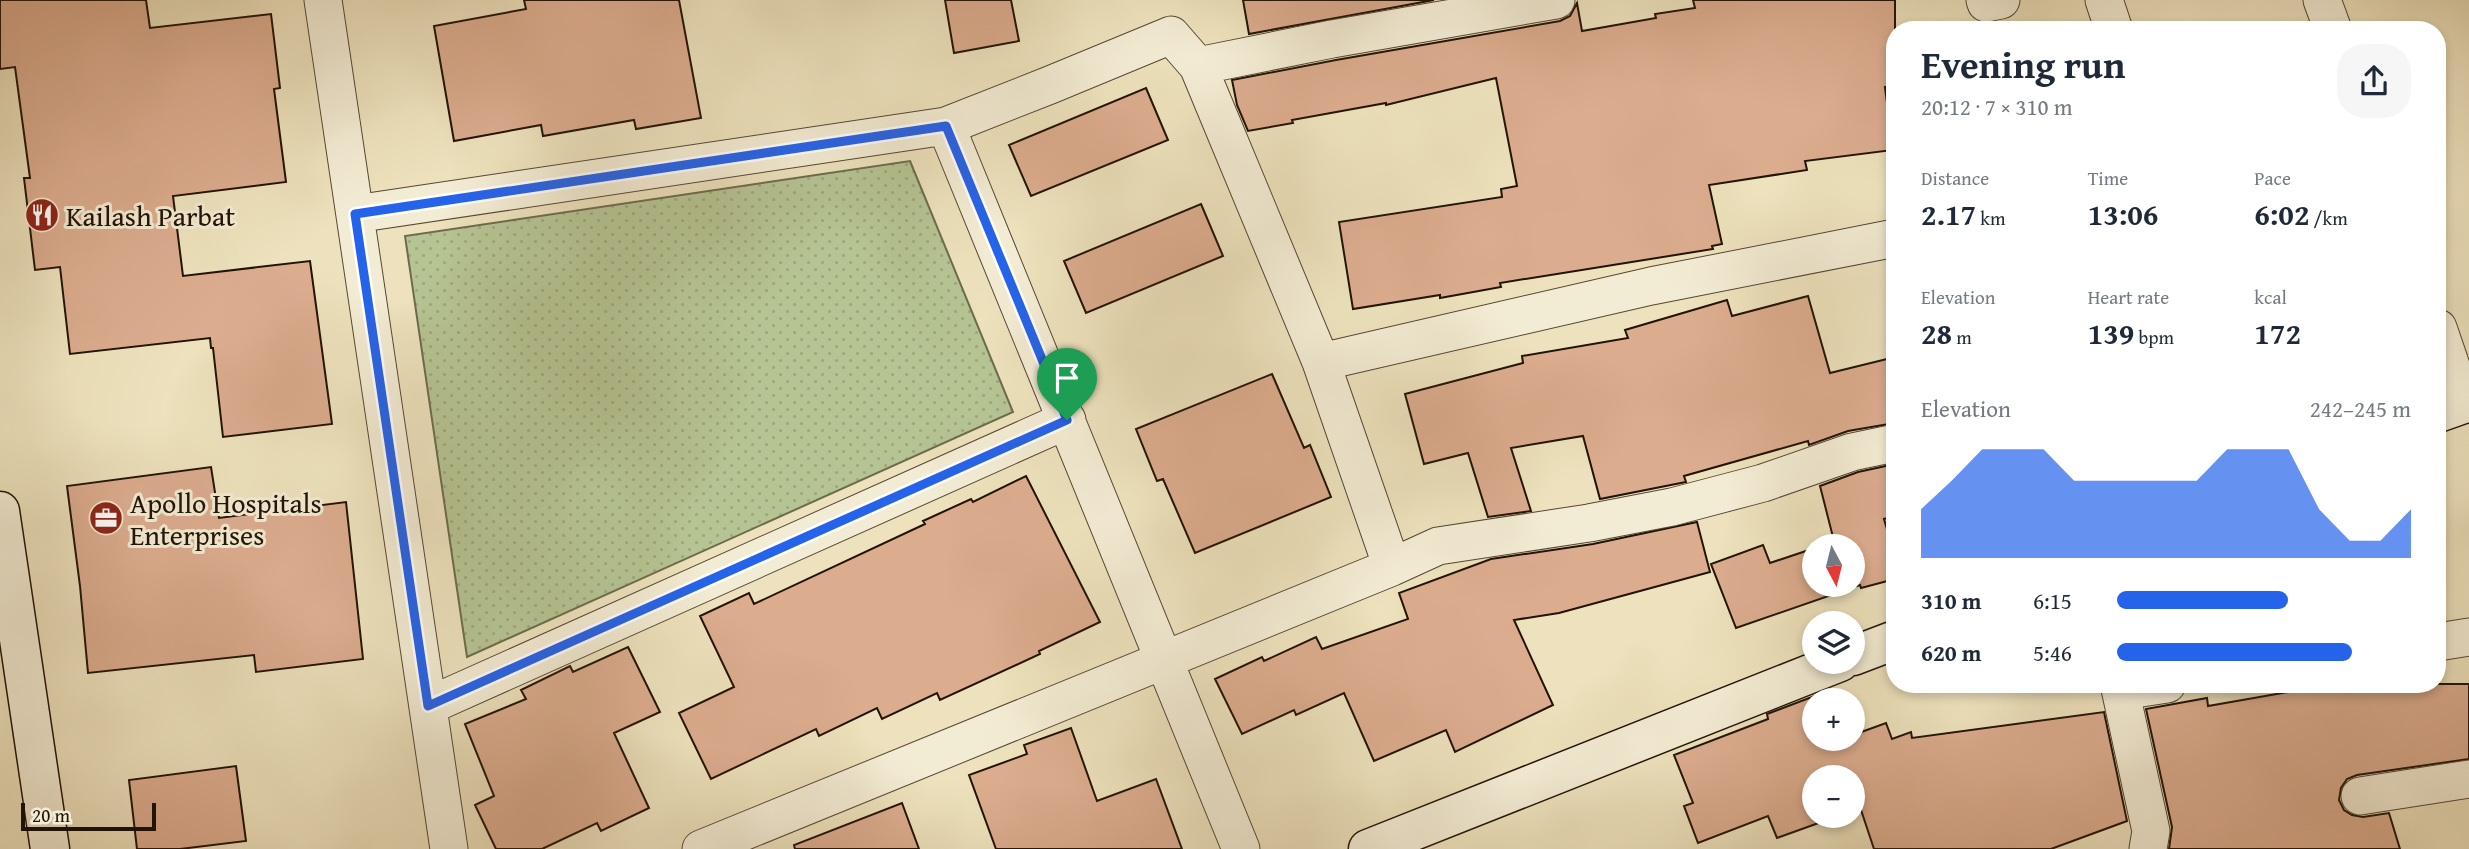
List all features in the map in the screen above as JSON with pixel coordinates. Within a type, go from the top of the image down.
[{"type":"street","points":[[323,0],[449,849]]},
{"type":"street","points":[[1198,66],[1332,38],[1556,0]]},
{"type":"street","points":[[1985,0],[1986,3],[2001,0]]},
{"type":"street","points":[[2104,0],[2111,21]]},
{"type":"street","points":[[2322,0],[2330,21]]},
{"type":"street","points":[[355,214],[946,126],[1171,34],[1198,66],[1321,362],[1391,567]]},
{"type":"street","points":[[946,126],[1241,849]]},
{"type":"street","points":[[1321,362],[1651,286],[1886,240]]},
{"type":"street","points":[[2446,361],[2457,406]]},
{"type":"street","points":[[428,706],[1067,420]]},
{"type":"street","points":[[701,849],[1438,546],[1589,523],[1672,507],[1763,482],[1852,452],[1886,445]]},
{"type":"street","points":[[0,511],[50,849]]},
{"type":"street","points":[[2446,641],[2469,637]]},
{"type":"street","points":[[1865,651],[1886,643]]},
{"type":"street","points":[[1368,849],[1810,674]]},
{"type":"street","points":[[2121,693],[2151,831],[2148,849]]},
{"type":"street","points":[[2360,796],[2469,779]]},
{"type":"green space","points":[[910,161],[1013,412],[467,657],[405,236]]},
{"type":"building","points":[[0,0],[146,0],[150,28],[271,14],[280,88],[274,89],[286,182],[173,196],[183,276],[310,261],[332,424],[223,437],[210,338],[70,354],[60,267],[35,270],[24,178],[30,178],[15,67],[0,69]]},
{"type":"building","points":[[524,0],[679,0],[701,118],[636,129],[634,120],[543,136],[541,125],[454,141],[434,26],[526,9]]},
{"type":"building","points":[[945,0],[1011,0],[1019,41],[954,53]]},
{"type":"building","points":[[1243,0],[1434,0],[1249,34]]},
{"type":"building","points":[[1693,0],[1895,0],[1895,21],[1886,21],[1886,151],[1805,161],[1807,170],[1709,185],[1722,244],[1712,246],[1713,249],[1500,283],[1501,287],[1440,298],[1440,295],[1353,309],[1339,222],[1502,197],[1501,189],[1517,186],[1496,78],[1386,105],[1292,120],[1293,123],[1248,131],[1237,105],[1232,80],[1560,21],[1570,16],[1577,3],[1582,31],[1695,8]]},
{"type":"building","points":[[1146,88],[1168,140],[1031,196],[1009,145]]},
{"type":"building","points":[[1201,204],[1223,256],[1086,313],[1064,261]]},
{"type":"building","points":[[1808,296],[1830,373],[1886,359],[1886,425],[1848,431],[1809,445],[1808,441],[1684,476],[1686,482],[1600,499],[1583,436],[1511,448],[1531,511],[1488,517],[1468,453],[1424,464],[1405,394],[1523,363],[1522,356],[1628,338],[1625,330],[1727,300],[1732,316]]},
{"type":"building","points":[[1272,374],[1304,448],[1310,445],[1331,497],[1195,553],[1163,479],[1157,481],[1136,429]]},
{"type":"building","points":[[1886,466],[1886,581],[1866,587],[1866,534],[1832,534],[1820,486],[1858,472]]},
{"type":"building","points":[[211,467],[219,518],[346,502],[363,659],[256,672],[254,655],[88,673],[67,486]]},
{"type":"building","points":[[1026,476],[1100,622],[1039,651],[1040,654],[940,700],[937,693],[882,719],[877,708],[819,736],[816,729],[711,779],[679,713],[734,687],[700,616],[749,593],[754,604],[925,524],[923,521],[971,499],[973,502]]},
{"type":"building","points":[[1697,522],[1710,572],[1559,613],[1514,620],[1553,705],[1455,752],[1446,730],[1374,761],[1344,693],[1296,715],[1294,710],[1242,734],[1215,679],[1262,657],[1264,661],[1316,637],[1322,649],[1408,619],[1399,593],[1491,559],[1593,544]]},
{"type":"building","points":[[1763,545],[1770,563],[1802,552],[1802,597],[1825,597],[1736,628],[1711,564]]},
{"type":"building","points":[[628,647],[660,712],[614,733],[649,808],[601,831],[597,823],[542,849],[496,849],[475,805],[494,796],[465,724],[526,699],[521,690],[570,666],[573,672]]},
{"type":"building","points":[[2446,684],[2469,684],[2469,759],[2357,775],[2347,779],[2341,788],[2339,800],[2344,810],[2363,817],[2389,813],[2400,849],[2169,849],[2172,827],[2146,709],[2207,698],[2208,706],[2282,693],[2446,693]]},
{"type":"building","points":[[1802,701],[1802,751],[1865,751],[1865,731],[1886,723],[1892,739],[1911,732],[1912,738],[2104,712],[2127,821],[2051,849],[1874,849],[1865,822],[1865,765],[1802,765],[1802,828],[1805,828],[1777,838],[1768,816],[1698,843],[1684,806],[1693,803],[1674,755],[1768,719],[1767,714]]},
{"type":"building","points":[[1071,728],[1097,801],[1156,779],[1182,849],[996,849],[969,775],[1027,754],[1024,745]]},
{"type":"building","points":[[236,766],[246,841],[180,849],[137,849],[129,780]]},
{"type":"building","points":[[902,803],[919,849],[795,849],[794,845]]},
{"type":"place","name":"Kailash Parbat","points":[[42,215]]},
{"type":"place","name":"Apollo Hospitals Enterprises","points":[[106,518]]},
{"type":"route","points":[[946,126],[1067,420],[428,706],[355,214],[946,126]]}]
